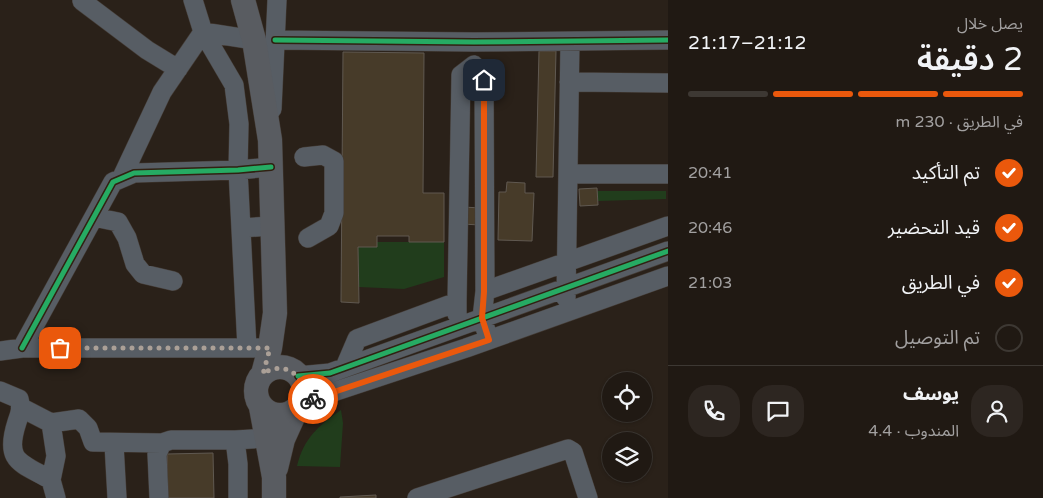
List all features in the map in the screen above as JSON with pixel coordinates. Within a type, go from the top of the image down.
[{"type":"main road","points":[[243,0],[264,40],[270,140],[275,314],[282,349],[303,389],[283,440],[274,488]]},
{"type":"main road","points":[[263,374],[258,348],[275,314]]},
{"type":"main road","points":[[274,488],[268,438],[256,386],[263,374],[274,368],[281,367],[296,374]]},
{"type":"main road","points":[[261,406],[267,412],[283,415],[298,405]]},
{"type":"street","points":[[0,351],[22,348],[258,348],[241,228],[238,170],[240,124],[234,85],[203,32],[193,0]]},
{"type":"street","points":[[264,40],[277,0]]},
{"type":"street","points":[[82,1],[147,50],[178,69]]},
{"type":"street","points":[[203,32],[264,40],[570,42],[668,40]]},
{"type":"street","points":[[122,177],[162,92],[203,32]]},
{"type":"street","points":[[566,312],[570,42]]},
{"type":"street","points":[[466,348],[458,327],[457,302],[461,75],[474,65],[484,80],[484,292],[482,318],[489,340]]},
{"type":"street","points":[[569,82],[668,83]]},
{"type":"street","points":[[304,157],[323,155],[334,161],[334,212],[329,226],[308,238]]},
{"type":"street","points":[[22,348],[113,182],[134,173],[238,170],[271,167]]},
{"type":"street","points":[[568,174],[668,174]]},
{"type":"street","points":[[94,217],[118,222],[128,238],[135,264],[143,274],[173,281]]},
{"type":"street","points":[[241,228],[272,226]]},
{"type":"street","points":[[484,292],[668,226]]},
{"type":"street","points":[[296,374],[330,373],[566,286],[668,251]]},
{"type":"street","points":[[298,405],[489,340],[668,276]]},
{"type":"street","points":[[345,368],[357,339],[457,302]]},
{"type":"street","points":[[0,391],[19,399],[22,408],[11,448],[15,459],[53,489]]},
{"type":"street","points":[[22,408],[51,422],[79,419],[88,428],[93,442],[114,444],[162,443],[171,440],[268,438]]},
{"type":"street","points":[[51,422],[56,456],[53,489]]},
{"type":"street","points":[[235,440],[238,464],[238,498]]},
{"type":"street","points":[[159,498],[157,454],[162,443]]},
{"type":"street","points":[[114,444],[117,498]]},
{"type":"street","points":[[418,498],[568,448],[572,452],[588,498]]},
{"type":"green space","points":[[597,191],[666,191],[666,199],[598,201]]},
{"type":"green space","points":[[377,242],[444,242],[444,277],[404,289],[359,287],[358,247],[377,247]]},
{"type":"green space","points":[[341,410],[343,423],[340,467],[297,466],[300,456],[313,433]]},
{"type":"building","points":[[539,51],[556,51],[553,177],[536,177]]},
{"type":"building","points":[[343,52],[424,53],[423,193],[444,193],[444,242],[409,242],[409,236],[377,236],[377,247],[358,247],[359,303],[341,302]]},
{"type":"building","points":[[507,182],[525,183],[525,193],[534,193],[532,241],[498,240],[499,192],[506,192]]},
{"type":"building","points":[[597,188],[598,205],[580,206],[579,189]]},
{"type":"building","points":[[463,207],[481,208],[480,225],[462,224]]},
{"type":"building","points":[[213,453],[214,498],[168,498],[167,454]]},
{"type":"building","points":[[376,495],[376,498],[340,498],[340,497]]},
{"type":"cycle path","points":[[275,40],[474,42],[668,40]]},
{"type":"cycle path","points":[[22,348],[113,182],[134,173],[238,170],[271,167]]},
{"type":"cycle path","points":[[298,376],[330,373],[668,251]]},
{"type":"way so far","points":[[60,348],[270,348],[263,374],[274,368],[288,369],[294,372],[301,382],[303,396],[300,403],[313,399]]},
{"type":"route","points":[[313,399],[489,340],[482,318],[484,292],[484,80]]}]
